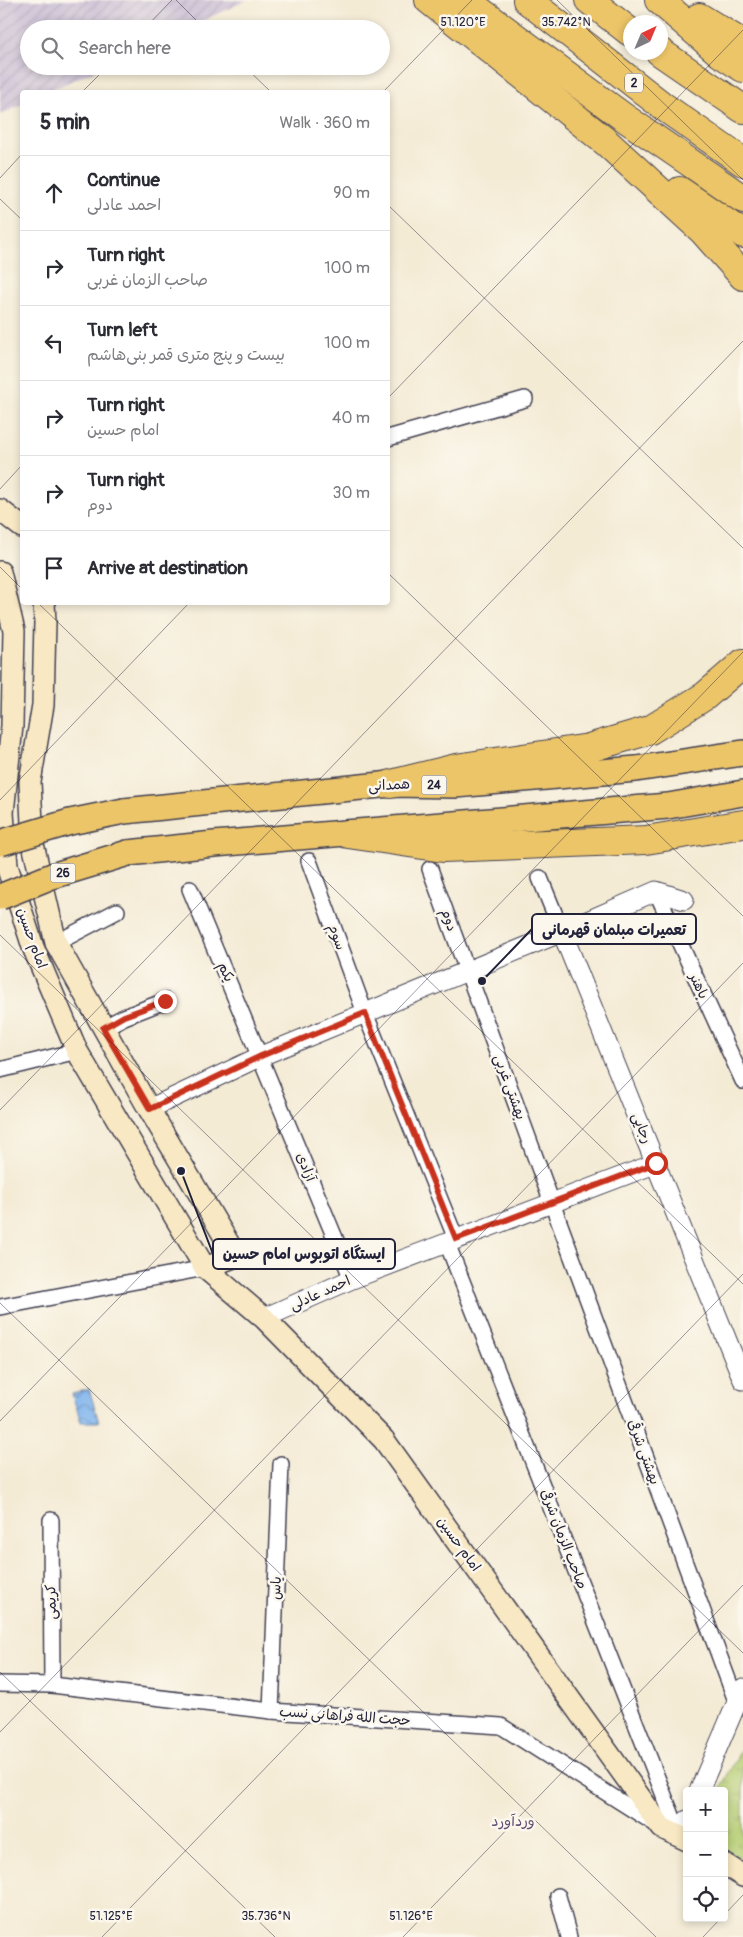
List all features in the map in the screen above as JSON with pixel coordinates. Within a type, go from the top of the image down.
[{"type":"highway","points":[[429,0],[606,142],[703,231],[743,276]]},
{"type":"highway","points":[[465,0],[622,116],[743,199]]},
{"type":"highway","name":"2","points":[[528,0],[664,107],[743,162]]},
{"type":"highway","points":[[589,0],[623,27]]},
{"type":"highway","points":[[659,0],[720,53],[743,68]]},
{"type":"highway","points":[[670,0],[743,44]]},
{"type":"highway","points":[[668,58],[743,110]]},
{"type":"highway","points":[[606,142],[743,234]]},
{"type":"highway","points":[[391,784],[456,768],[589,748],[650,730],[704,696],[743,662]]},
{"type":"highway","name":"همدانی","points":[[0,843],[70,822],[124,811],[391,784],[455,785],[627,770],[743,752]]},
{"type":"highway","points":[[348,834],[668,806],[743,793]]},
{"type":"highway","points":[[348,834],[443,848],[646,840],[743,824]]},
{"type":"highway","name":"26","points":[[0,897],[52,876],[128,853],[214,844],[348,834]]},
{"type":"main road","points":[[0,510],[20,525]]},
{"type":"main road","name":"امام حسین","points":[[0,573],[14,631],[12,726],[3,813],[7,866],[33,947],[77,1051],[206,1268],[264,1318],[384,1440],[679,1831]]},
{"type":"main road","name":"امام حسین","points":[[44,605],[43,705],[30,782],[34,844],[56,943],[103,1028],[236,1256],[206,1268]]},
{"type":"main road","points":[[728,1867],[743,1876]]},
{"type":"street","points":[[390,437],[525,399]]},
{"type":"street","name":"سوم","points":[[309,861],[452,1241]]},
{"type":"street","name":"دوم","points":[[430,869],[468,970]]},
{"type":"street","points":[[540,878],[562,932]]},
{"type":"street","name":"یکم","points":[[190,889],[261,1056]]},
{"type":"street","points":[[150,1109],[261,1056],[562,932],[656,891],[684,900]]},
{"type":"street","name":"باهنر","points":[[656,891],[743,1080]]},
{"type":"street","points":[[56,943],[117,911]]},
{"type":"street","name":"رجایی","points":[[562,932],[743,1380]]},
{"type":"street","name":"بهشتی غربی","points":[[468,970],[552,1204]]},
{"type":"street","points":[[103,1028],[124,1016],[165,1001]]},
{"type":"street","points":[[0,1070],[77,1051]]},
{"type":"street","name":"آزادی","points":[[261,1056],[352,1279]]},
{"type":"street","name":"احمد عادلی","points":[[264,1318],[352,1279],[656,1163]]},
{"type":"street","name":"بهشتی شرقی","points":[[552,1204],[739,1694]]},
{"type":"street","name":"صاحب الزمان شرقی","points":[[452,1241],[679,1831]]},
{"type":"street","points":[[0,1306],[206,1268]]},
{"type":"street","name":"یاس","points":[[271,1711],[281,1464]]},
{"type":"street","name":"کریمی","points":[[50,1520],[52,1685]]},
{"type":"street","name":"حجت الله فراهانی نسب","points":[[0,1684],[52,1685],[271,1711],[501,1726],[679,1831]]},
{"type":"street","points":[[701,1787],[739,1694]]},
{"type":"street","points":[[558,1896],[569,1937]]},
{"type":"shaded area","points":[[0,0],[247,0],[204,20],[20,20],[20,75],[84,75],[51,90],[20,90],[20,105],[0,115]]},
{"type":"green space","points":[[743,1746],[743,1859],[728,1852],[728,1787],[721,1787]]},
{"type":"water","points":[[89,1389],[99,1422],[81,1422],[72,1394]]},
{"type":"place","name":"تعمیرات مبلمان قهرمانی","points":[[482,981]]},
{"type":"place","name":"ایستگاه اتوبوس امام حسین","points":[[181,1171]]},
{"type":"district","name":"وردآورد","points":[[513,1821]]},
{"type":"route","points":[[165,1001],[124,1016],[103,1028],[150,1109],[261,1056],[365,1013],[456,1239],[656,1163]]}]
